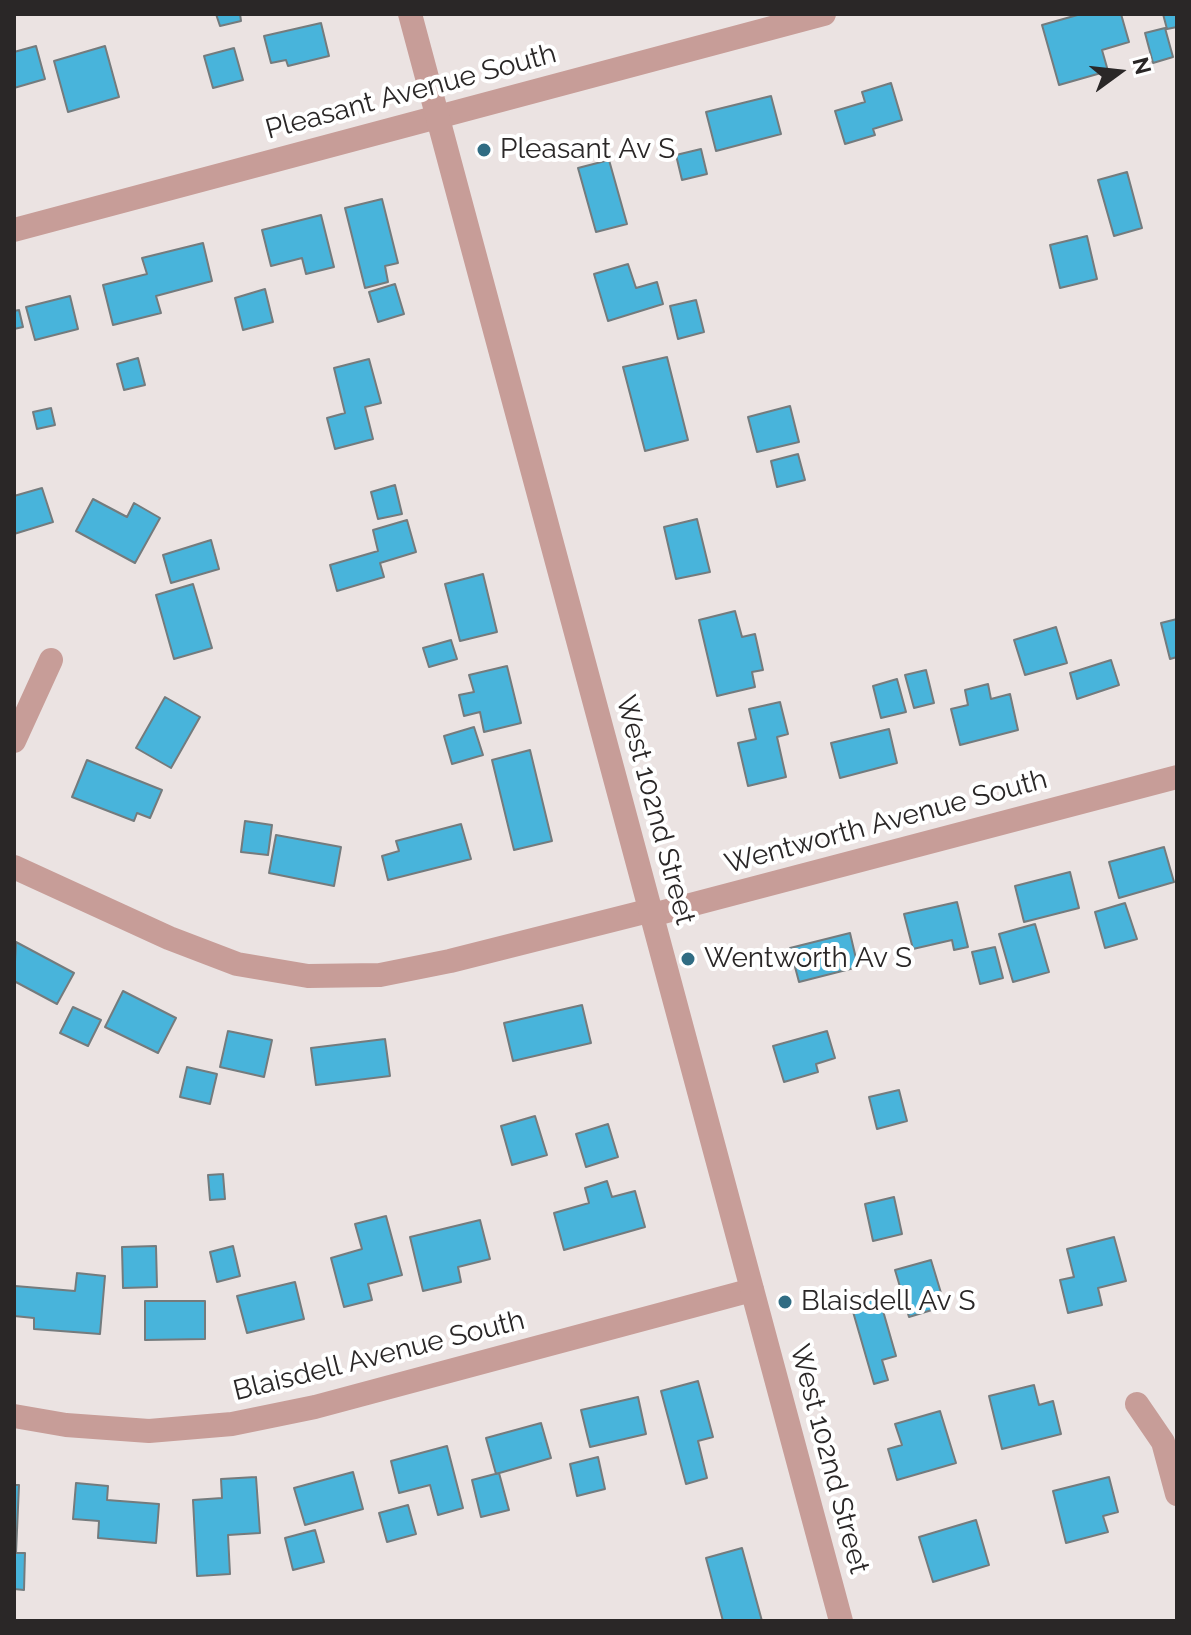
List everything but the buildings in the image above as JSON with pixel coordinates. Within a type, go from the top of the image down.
[{"type":"street","name":"West 102nd Street","points":[[410,14],[841,1621]]},
{"type":"street","name":"Pleasant Avenue South","points":[[14,230],[824,14]]},
{"type":"street","points":[[14,741],[51,660]]},
{"type":"street","name":"Wentworth Avenue South","points":[[14,867],[169,938],[237,964],[308,976],[380,975],[450,961],[644,912],[652,915],[1177,777]]},
{"type":"street","name":"Blaisdell Avenue South","points":[[14,1416],[149,1431],[232,1424],[315,1407],[752,1290]]},
{"type":"street","points":[[1137,1404],[1163,1442],[1177,1494]]},
{"type":"place","name":"Pleasant Av S","points":[[484,150]]},
{"type":"place","name":"Wentworth Av S","points":[[688,959]]},
{"type":"place","name":"Blaisdell Av S","points":[[785,1302]]}]
